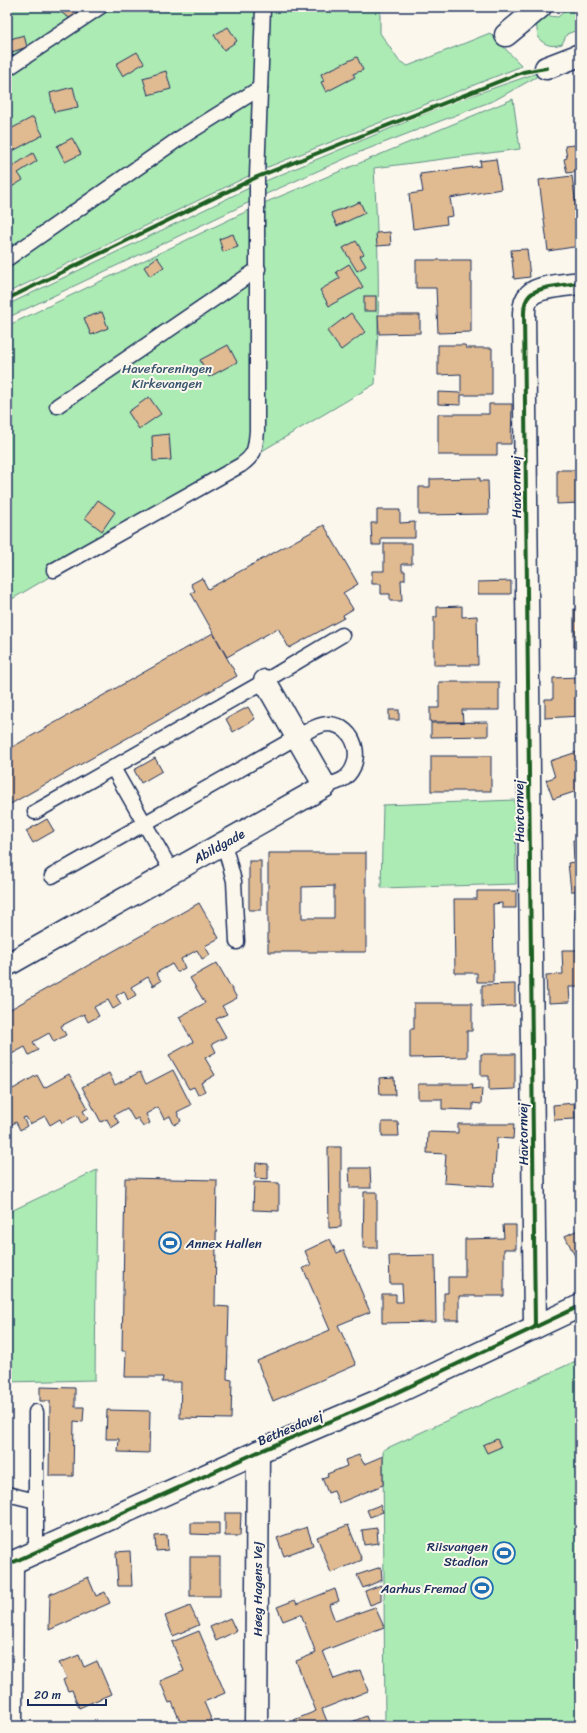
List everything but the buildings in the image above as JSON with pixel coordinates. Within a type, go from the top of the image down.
[{"type":"street","points":[[506,35],[540,7]]},
{"type":"street","points":[[546,68],[580,54]]},
{"type":"street","name":"Havtornvej","points":[[535,1327],[524,314],[525,304],[530,295],[538,290],[580,283]]},
{"type":"street","points":[[265,681],[325,786]]},
{"type":"street","name":"Abildgade","points":[[7,965],[325,786]]},
{"type":"street","name":"Bethesdavej","points":[[9,1564],[258,1452],[385,1398],[580,1306]]},
{"type":"street","name":"Høeg Hagens Vej","points":[[256,1726],[258,1452]]},
{"type":"street","points":[[9,1564],[11,1726]]},
{"type":"lane","points":[[7,69],[100,7]]},
{"type":"lane","points":[[54,570],[241,465],[254,453],[257,431],[257,177],[263,7]]},
{"type":"lane","points":[[7,259],[177,140],[260,88]]},
{"type":"lane","points":[[57,406],[258,268]]},
{"type":"lane","points":[[35,812],[342,636]]},
{"type":"lane","points":[[52,876],[297,737],[314,728],[328,724],[342,728],[353,739],[357,753],[354,767],[344,778],[325,786]]},
{"type":"lane","points":[[113,768],[172,872]]},
{"type":"lane","points":[[224,843],[234,880],[237,942]]},
{"type":"lane","points":[[36,1412],[36,1552]]},
{"type":"lane","points":[[7,1494],[36,1501]]},
{"type":"green space","points":[[7,7],[380,7],[380,33],[399,61],[408,66],[490,33],[522,66],[263,169],[7,293]]},
{"type":"green space","points":[[569,7],[580,7],[580,29],[567,34],[562,44],[549,45],[541,41],[538,38],[536,21],[544,12],[549,16],[558,17]]},
{"type":"green space","points":[[537,73],[538,76],[495,100],[360,152],[264,195],[263,182],[453,102]]},
{"type":"green space","name":"Haveforeningen Kirkevangen","points":[[513,99],[520,149],[374,168],[378,249],[378,330],[375,384],[7,602],[7,326],[264,203]]},
{"type":"green space","points":[[249,188],[250,202],[7,318],[7,305]]},
{"type":"green space","points":[[515,800],[516,884],[381,888],[383,805]]},
{"type":"green space","points":[[97,1170],[95,1380],[7,1382],[7,1213]]},
{"type":"green space","name":"Aarhus Fremad","points":[[580,1359],[580,1726],[385,1726],[383,1450]]},
{"type":"cycle path","points":[[7,299],[257,177],[523,72],[546,68]]},
{"type":"cycle path","points":[[535,1327],[524,311],[527,299],[534,292],[561,285],[580,283]]},
{"type":"cycle path","points":[[7,1565],[258,1452],[385,1398],[580,1306]]},
{"type":"place","name":"Annex Hallen","points":[[170,1243]]},
{"type":"place","name":"Riisvangen Stadion","points":[[504,1553]]},
{"type":"place","name":"Aarhus Fremad","points":[[482,1588]]}]
